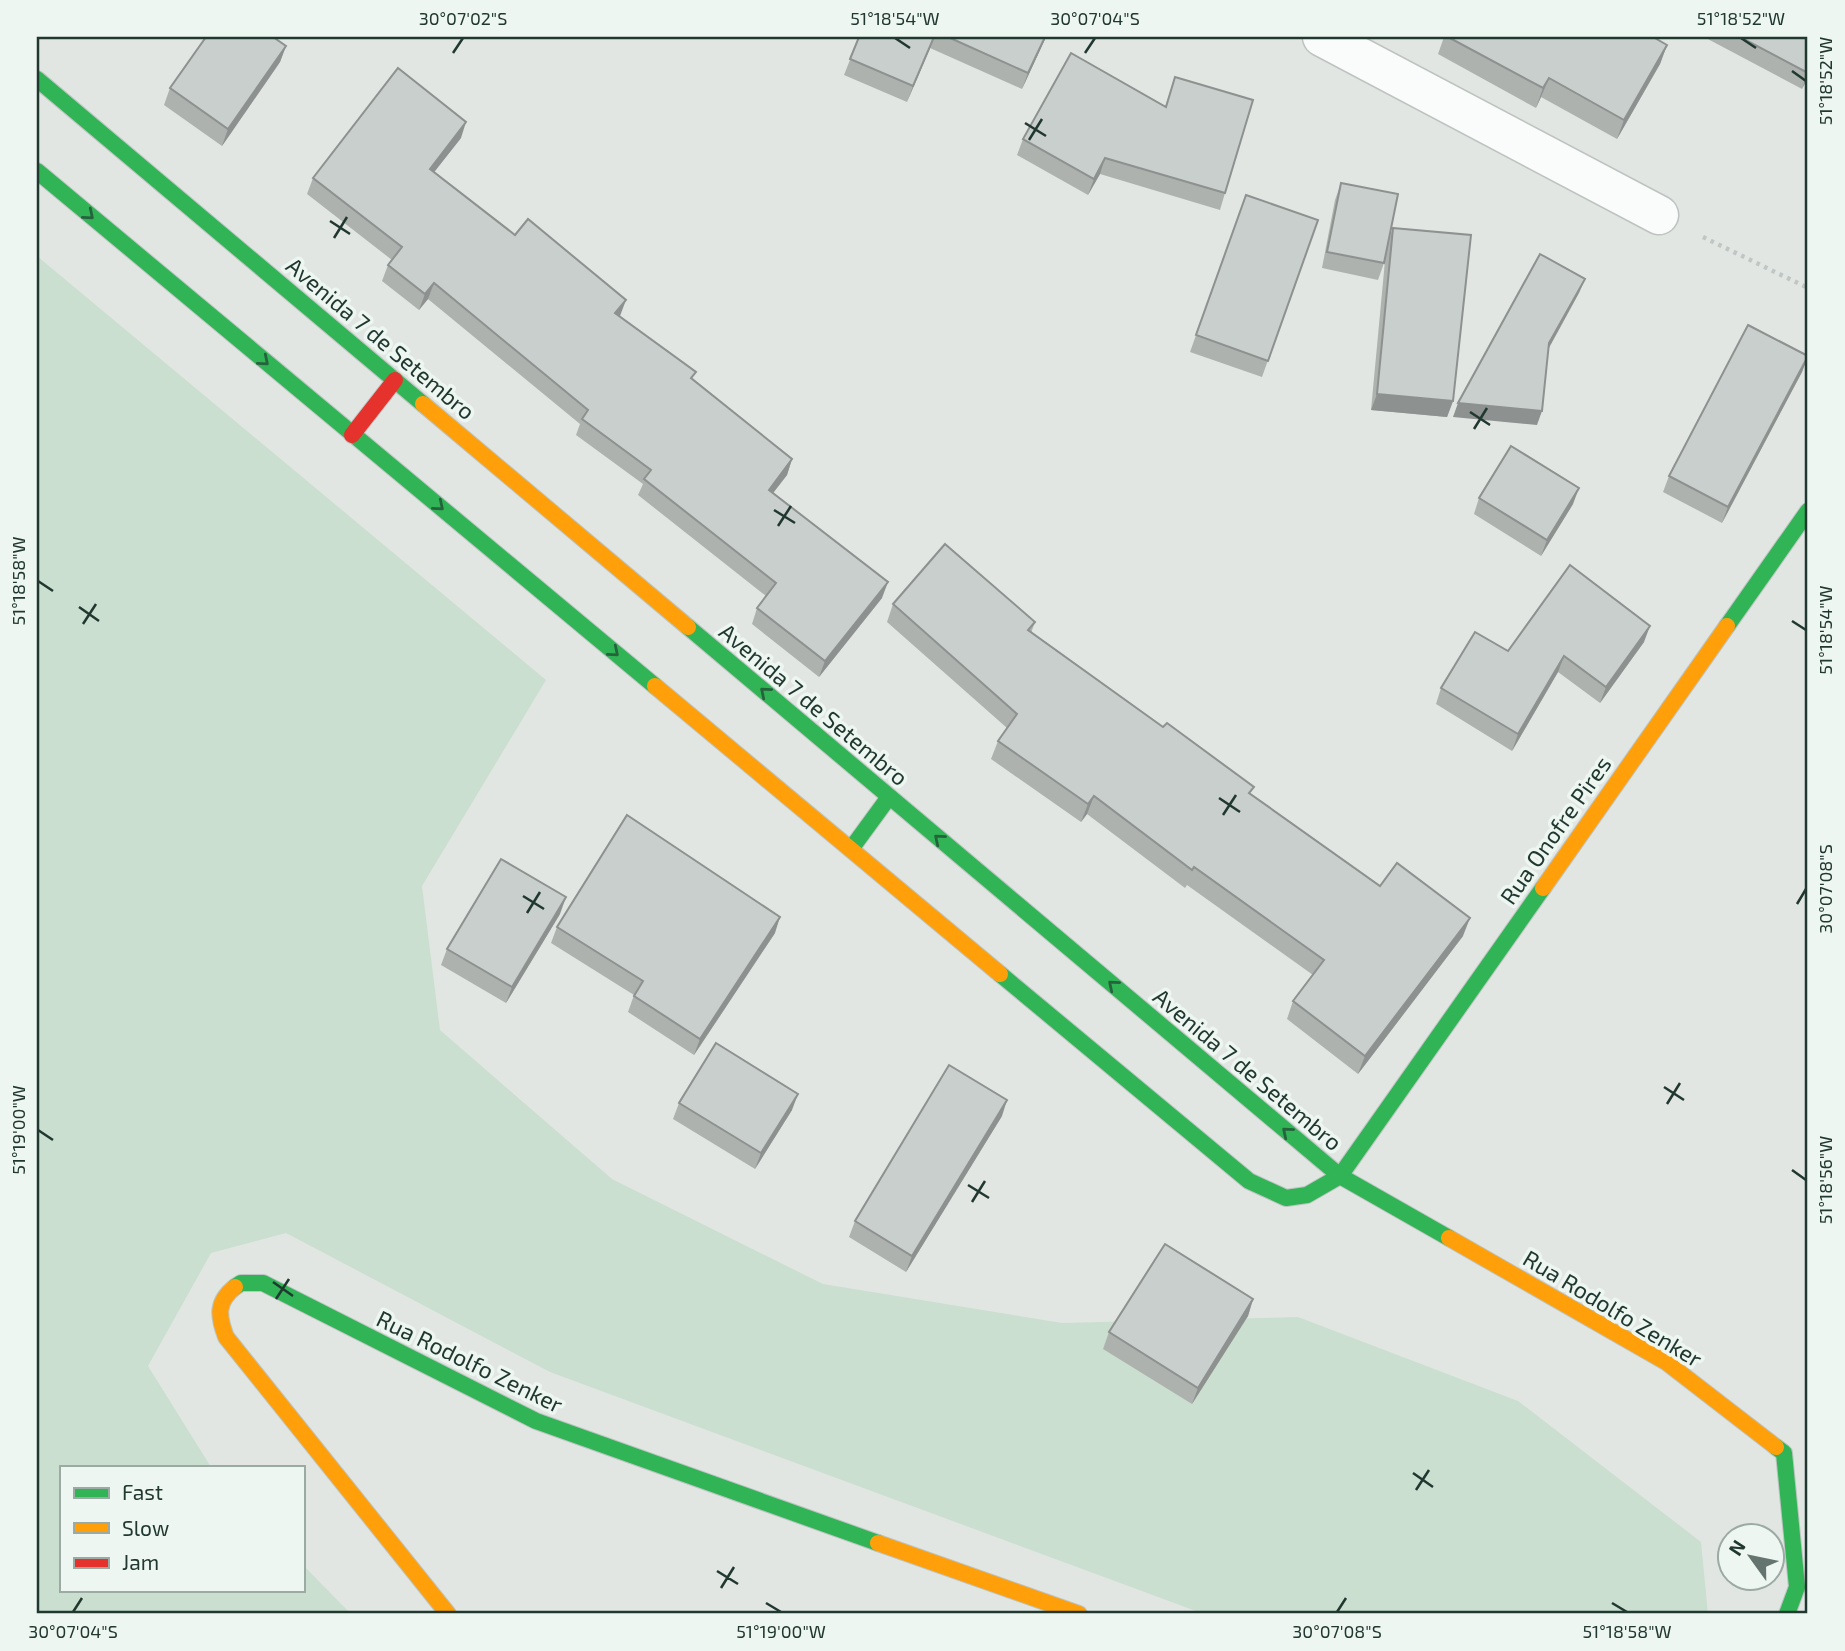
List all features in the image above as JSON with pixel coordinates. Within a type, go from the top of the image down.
[{"type":"street","points":[[1322,37],[1659,215]]},
{"type":"street","name":"Avenida 7 de Setembro","points":[[37,79],[1340,1176],[1307,1195],[1286,1198],[1250,1181],[37,171]]},
{"type":"street","points":[[352,435],[394,380]]},
{"type":"street","name":"Rua Onofre Pires","points":[[1340,1176],[1808,511]]},
{"type":"street","points":[[851,849],[889,797]]},
{"type":"street","name":"Rua Rodolfo Zenker","points":[[1340,1176],[1666,1362],[1784,1452],[1797,1587],[1787,1614]]},
{"type":"street","name":"Rua Rodolfo Zenker","points":[[448,1614],[226,1337],[219,1318],[224,1296],[241,1283],[263,1283],[536,1421],[1079,1614]]},
{"type":"path","points":[[1659,215],[1808,288]]},
{"type":"green space","points":[[37,256],[546,680],[422,886],[440,1030],[612,1179],[823,1284],[1062,1323],[1298,1317],[1518,1401],[1701,1542],[1708,1614],[1204,1614],[550,1372],[286,1233],[211,1253],[148,1366],[210,1466],[60,1466],[60,1592],[304,1592],[304,1566],[351,1614],[37,1614]]},
{"type":"building","points":[[206,37],[273,37],[286,46],[228,129],[170,88]]},
{"type":"building","points":[[859,37],[934,37],[913,86],[850,59]]},
{"type":"building","points":[[948,37],[1045,37],[1028,73]]},
{"type":"building","points":[[1448,37],[1653,37],[1667,45],[1624,120],[1549,78],[1543,88]]},
{"type":"building","points":[[1740,37],[1808,37],[1808,73]]},
{"type":"building","points":[[1071,53],[1166,107],[1175,77],[1253,100],[1225,193],[1105,158],[1094,179],[1023,139]]},
{"type":"building","points":[[398,68],[466,122],[430,169],[515,235],[528,219],[626,300],[615,313],[696,372],[691,378],[792,459],[769,490],[888,582],[825,661],[757,608],[776,583],[644,479],[651,470],[582,419],[588,410],[434,283],[425,294],[388,265],[402,247],[313,178]]},
{"type":"building","points":[[1341,183],[1398,194],[1384,263],[1327,252]]},
{"type":"building","points":[[1246,195],[1318,220],[1268,361],[1196,335]]},
{"type":"building","points":[[1393,228],[1471,235],[1453,401],[1377,394]]},
{"type":"building","points":[[1540,254],[1585,279],[1549,343],[1542,411],[1458,403]]},
{"type":"building","points":[[1748,325],[1808,356],[1728,507],[1669,476]]},
{"type":"building","points":[[1511,446],[1579,488],[1547,540],[1479,498]]},
{"type":"building","points":[[945,544],[1035,622],[1028,630],[1163,727],[1167,723],[1254,787],[1249,793],[1380,886],[1397,863],[1470,918],[1365,1056],[1293,1001],[1324,960],[1194,867],[1192,870],[1094,796],[1088,804],[998,741],[1017,714],[893,604]]},
{"type":"building","points":[[1570,565],[1650,626],[1606,687],[1564,656],[1518,734],[1441,688],[1475,632],[1508,651]]},
{"type":"building","points":[[627,815],[780,917],[700,1039],[634,996],[643,981],[557,927]]},
{"type":"building","points":[[501,859],[566,897],[512,987],[447,949]]},
{"type":"building","points":[[716,1043],[798,1094],[761,1153],[679,1103]]},
{"type":"building","points":[[949,1065],[1007,1100],[912,1256],[855,1221]]},
{"type":"building","points":[[1165,1244],[1253,1299],[1198,1388],[1109,1332]]},
{"type":"traffic: fast","points":[[37,79],[423,404]]},
{"type":"traffic: fast","points":[[37,171],[655,686]]},
{"type":"traffic: fast","points":[[1727,626],[1808,511]]},
{"type":"traffic: fast","points":[[688,627],[1340,1176],[1449,1238]]},
{"type":"traffic: fast","points":[[851,849],[889,797]]},
{"type":"traffic: fast","points":[[1000,974],[1249,1181],[1286,1198],[1307,1195],[1340,1176],[1543,888]]},
{"type":"traffic: fast","points":[[235,1287],[241,1283],[263,1283],[536,1421],[878,1543]]},
{"type":"traffic: fast","points":[[1776,1447],[1784,1453],[1797,1587],[1787,1614]]},
{"type":"traffic: slow","points":[[423,404],[688,627]]},
{"type":"traffic: slow","points":[[1543,888],[1727,626]]},
{"type":"traffic: slow","points":[[655,686],[1000,974]]},
{"type":"traffic: slow","points":[[1449,1238],[1666,1362],[1776,1447]]},
{"type":"traffic: slow","points":[[235,1287],[224,1298],[220,1310],[226,1337],[448,1614]]},
{"type":"traffic: slow","points":[[878,1543],[1079,1614]]},
{"type":"traffic: jam","points":[[352,435],[395,380]]}]
